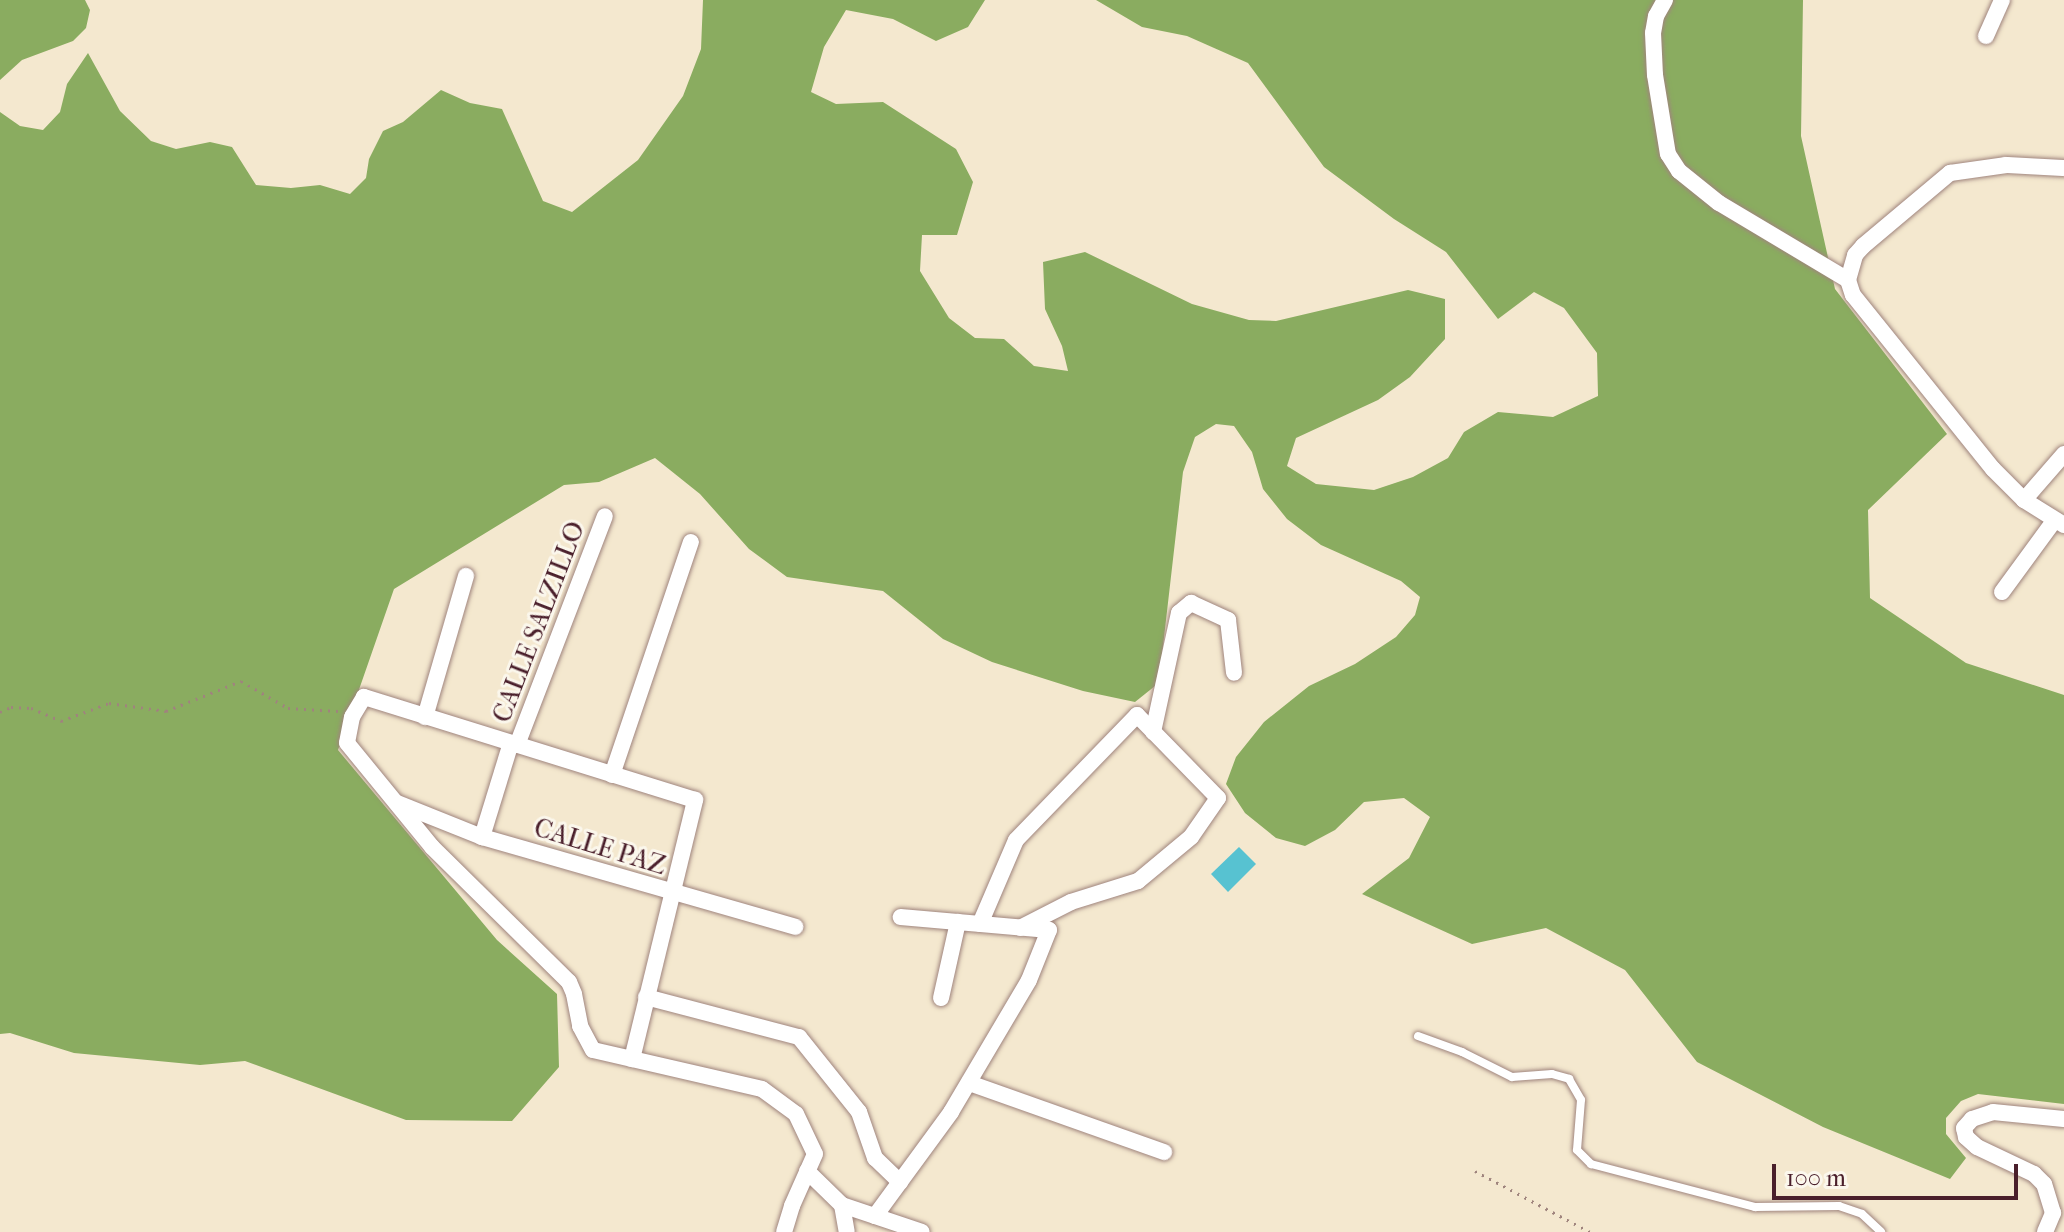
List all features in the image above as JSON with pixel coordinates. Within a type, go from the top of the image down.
[{"type":"street","points":[[1665,0],[1656,16],[1653,33],[1655,75],[1668,154],[1679,171],[1719,203],[1848,280]]},
{"type":"street","points":[[1986,36],[2002,0]]},
{"type":"street","points":[[2002,592],[2059,523],[2024,500],[1983,457],[1853,295],[1848,280],[1855,255],[1863,246],[1950,173],[2006,165],[2064,168]]},
{"type":"street","points":[[2024,500],[2064,454]]},
{"type":"street","name":"CALLE SALZILLO","points":[[482,837],[514,744],[605,516]]},
{"type":"street","points":[[612,775],[691,542]]},
{"type":"street","points":[[425,717],[466,576]]},
{"type":"street","points":[[1153,732],[1179,613],[1191,603],[1228,620],[1234,673]]},
{"type":"street","points":[[632,1059],[695,800],[364,697],[352,717],[347,743],[432,847],[569,982],[580,1026],[593,1050],[632,1059],[762,1089],[796,1114],[815,1154],[784,1232]]},
{"type":"street","points":[[980,924],[1016,840],[1137,715],[1218,798],[1191,837],[1138,881],[1071,902],[1020,928]]},
{"type":"street","name":"CALLE PAZ","points":[[395,802],[482,837],[795,927]]},
{"type":"street","points":[[875,1216],[969,1083],[1029,980],[1049,930],[901,917]]},
{"type":"street","points":[[941,998],[958,922]]},
{"type":"street","points":[[646,997],[799,1037],[859,1112],[875,1158],[900,1182]]},
{"type":"street","points":[[969,1083],[1164,1152]]},
{"type":"street","points":[[2045,1232],[2053,1213],[2044,1184],[2034,1174],[1977,1147],[1966,1137],[1964,1128],[1972,1119],[1993,1112],[2064,1119]]},
{"type":"street","points":[[807,1171],[842,1205],[922,1232]]},
{"type":"street","points":[[842,1205],[847,1232]]},
{"type":"lane","points":[[1418,1036],[1462,1052],[1512,1077],[1552,1074],[1569,1079],[1581,1100],[1577,1150],[1591,1164],[1755,1207],[1839,1206],[1862,1214],[1881,1232]]},
{"type":"path","points":[[0,712],[11,707],[31,708],[61,721],[109,703],[166,711],[241,681],[288,708],[341,711],[352,717]]},
{"type":"path","points":[[1475,1171],[1590,1232]]},
{"type":"green space","points":[[0,0],[85,0],[90,10],[86,28],[73,41],[22,60],[0,80]]},
{"type":"green space","points":[[703,0],[985,0],[968,27],[936,41],[893,19],[846,10],[824,47],[811,92],[836,104],[883,102],[956,149],[973,182],[957,235],[922,235],[920,271],[949,318],[975,338],[1004,339],[1034,366],[1068,371],[1062,346],[1045,309],[1043,262],[1085,252],[1192,304],[1249,320],[1276,321],[1408,290],[1445,299],[1445,339],[1410,377],[1378,400],[1296,438],[1287,466],[1316,484],[1374,490],[1413,477],[1448,458],[1464,432],[1498,412],[1553,417],[1598,396],[1597,353],[1564,308],[1534,292],[1498,319],[1446,252],[1394,219],[1324,167],[1248,63],[1187,36],[1142,27],[1096,0],[1803,0],[1801,136],[1835,289],[1947,434],[1868,510],[1870,598],[1966,663],[2064,695],[2064,1104],[1978,1094],[1961,1101],[1946,1118],[1946,1134],[1966,1158],[1950,1179],[1823,1127],[1697,1062],[1625,970],[1546,928],[1472,944],[1362,894],[1409,858],[1430,817],[1404,798],[1364,802],[1335,830],[1305,846],[1276,838],[1245,813],[1226,784],[1236,757],[1264,722],[1309,686],[1355,664],[1396,637],[1415,615],[1420,597],[1401,581],[1321,545],[1287,519],[1263,489],[1252,452],[1234,426],[1216,424],[1195,437],[1183,472],[1162,655],[1155,686],[1135,702],[1083,691],[992,662],[943,639],[883,591],[787,577],[749,549],[700,494],[655,458],[599,482],[564,485],[394,589],[338,750],[497,940],[557,994],[559,1067],[512,1121],[406,1120],[245,1061],[200,1065],[74,1053],[10,1033],[0,1034],[0,112],[20,126],[43,130],[60,112],[67,84],[88,53],[120,111],[151,141],[176,149],[210,142],[232,147],[256,185],[291,188],[320,185],[350,194],[366,178],[369,159],[383,131],[403,122],[441,90],[470,103],[502,109],[543,201],[572,212],[638,160],[683,96],[701,49]]},
{"type":"water","points":[[1239,847],[1256,864],[1228,892],[1211,874]]}]
